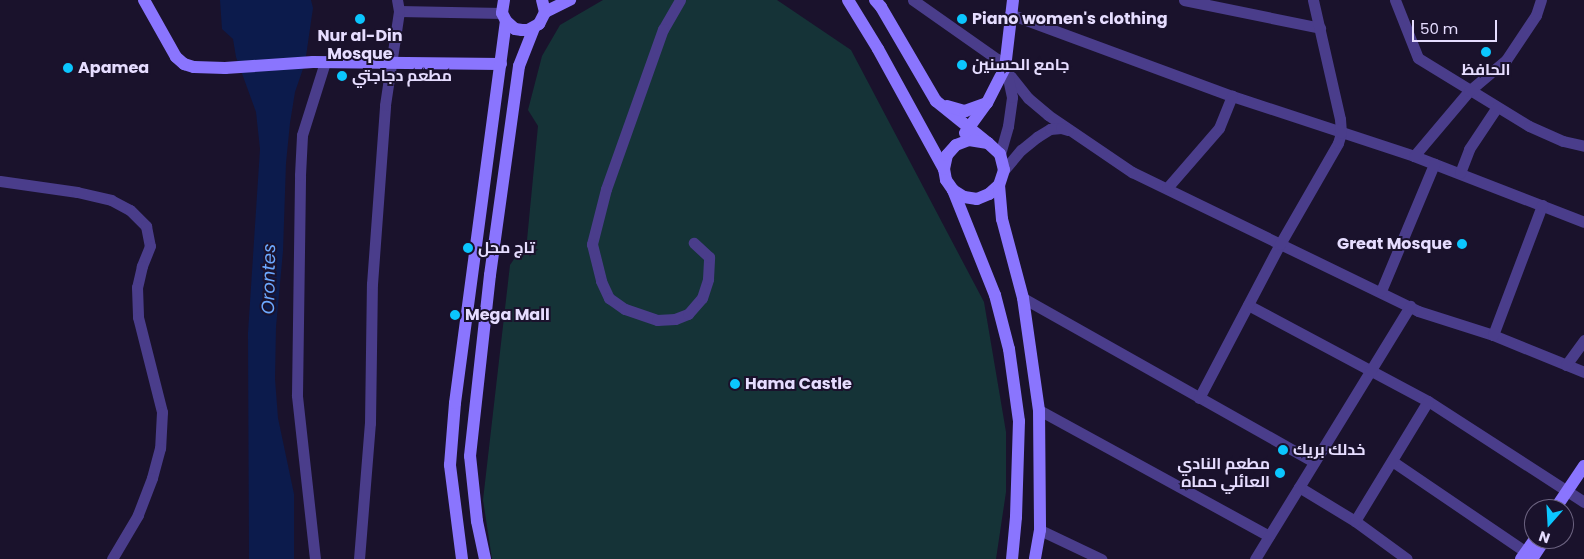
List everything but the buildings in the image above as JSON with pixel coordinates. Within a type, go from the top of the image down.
[{"type":"main road","points":[[144,0],[173,53],[180,61],[194,67],[225,68],[319,62],[501,64]]},
{"type":"main road","points":[[504,11],[515,29],[528,30],[539,24],[543,6],[570,0]]},
{"type":"main road","points":[[848,0],[878,48],[944,169],[946,180],[953,190],[995,295],[1009,349],[1019,421],[1016,517],[1012,559]]},
{"type":"main road","points":[[875,0],[936,101],[1000,154],[1004,170],[999,185],[1002,219],[1023,298],[1039,410],[1040,530],[1035,559]]},
{"type":"main road","points":[[944,169],[947,155],[987,103],[1005,68],[1013,0]]},
{"type":"main road","points":[[462,559],[450,465],[455,403],[501,64],[504,11]]},
{"type":"main road","points":[[485,559],[477,521],[470,456],[490,275],[519,66],[534,28]]},
{"type":"main road","points":[[936,101],[965,111],[987,103]]},
{"type":"main road","points":[[956,145],[972,139],[988,143]]},
{"type":"main road","points":[[953,190],[964,197],[977,199],[990,194],[999,185]]},
{"type":"main road","points":[[1568,499],[1584,466]]},
{"type":"main road","points":[[1564,499],[1584,478]]},
{"type":"street","points":[[680,0],[663,29],[606,189],[592,244],[601,281],[609,298],[625,309],[657,320],[675,319],[688,314],[702,298],[708,279],[709,256],[694,243]]},
{"type":"street","points":[[913,0],[997,59],[1028,98],[1048,115],[1132,172],[1410,306],[1493,335],[1584,372]]},
{"type":"street","points":[[1184,0],[1320,28]]},
{"type":"street","points":[[1199,398],[1280,244],[1338,143],[1341,133],[1340,119],[1313,0]]},
{"type":"street","points":[[1395,0],[1418,58],[1469,91],[1555,138],[1584,146]]},
{"type":"street","points":[[1414,156],[1469,91],[1506,60],[1536,15],[1541,0]]},
{"type":"street","points":[[359,559],[370,423],[372,284],[385,105],[398,6],[504,11]]},
{"type":"street","points":[[1010,14],[1232,96],[1414,156],[1584,222]]},
{"type":"street","points":[[315,559],[297,396],[302,135],[319,62]]},
{"type":"street","points":[[1000,154],[1008,126],[1012,97],[1005,68]]},
{"type":"street","points":[[1167,188],[1219,128],[1232,96]]},
{"type":"street","points":[[1460,174],[1469,149],[1497,107]]},
{"type":"street","points":[[1004,170],[1021,150],[1050,130],[1061,128],[1074,132]]},
{"type":"street","points":[[1381,291],[1434,164]]},
{"type":"street","points":[[0,181],[77,192],[111,200],[130,210],[146,226],[150,246],[142,266],[137,287],[138,317],[162,412],[160,448],[152,478],[138,515],[112,559]]},
{"type":"street","points":[[1493,335],[1542,205]]},
{"type":"street","points":[[1023,298],[1314,462]]},
{"type":"street","points":[[1248,305],[1428,401],[1584,502]]},
{"type":"street","points":[[1255,559],[1410,306]]},
{"type":"street","points":[[1566,365],[1584,340]]},
{"type":"street","points":[[1354,521],[1428,401]]},
{"type":"street","points":[[1039,410],[1269,536]]},
{"type":"street","points":[[1392,461],[1528,557]]},
{"type":"street","points":[[1299,487],[1354,521],[1407,559]]},
{"type":"street","points":[[1040,530],[1101,559]]},
{"type":"green space","points":[[603,0],[777,0],[851,50],[984,302],[1006,432],[1006,492],[996,559],[492,559],[483,500],[510,265],[527,240],[538,126],[528,110],[542,56],[560,25]]},
{"type":"water","name":"Orontes","points":[[220,0],[311,0],[313,8],[305,63],[295,92],[290,123],[286,163],[283,251],[276,327],[275,379],[278,418],[294,494],[294,559],[249,559],[248,333],[260,149],[256,112],[236,57],[233,39],[222,29]]},
{"type":"place","name":"Nur al-Din Mosque","points":[[360,19]]},
{"type":"place","name":"Piano women's clothing","points":[[962,19]]},
{"type":"place","name":"الحافظ","points":[[1486,52]]},
{"type":"place","name":"جامع الحسنين","points":[[962,65]]},
{"type":"place","name":"Apamea","points":[[68,68]]},
{"type":"place","name":"مطعم دجاجتي","points":[[342,76]]},
{"type":"place","name":"Great Mosque","points":[[1462,244]]},
{"type":"place","name":"تاج محل","points":[[468,248]]},
{"type":"place","name":"Mega Mall","points":[[455,315]]},
{"type":"place","name":"Hama Castle","points":[[735,384]]},
{"type":"place","name":"خدلك بريك","points":[[1283,450]]},
{"type":"place","name":"مطعم النادي العائلي حماه","points":[[1280,473]]}]
